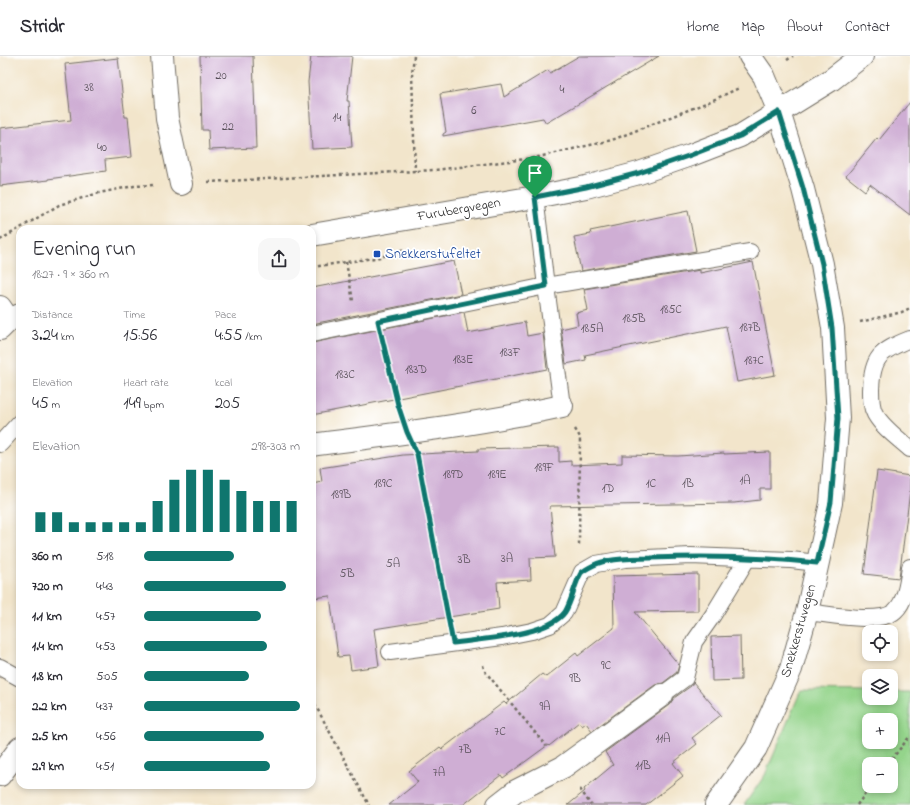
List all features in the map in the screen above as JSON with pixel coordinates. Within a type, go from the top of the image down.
[{"type":"street","points":[[162,56],[167,118],[181,184]]},
{"type":"street","name":"Snekkerstuvegen","points":[[716,805],[756,748],[791,669],[807,612],[831,502],[838,418],[832,328],[822,264],[805,196],[779,112],[764,76],[750,56]]},
{"type":"street","name":"Furubergvegen","points":[[316,234],[535,197],[586,187],[639,173],[740,136],[831,80],[862,56]]},
{"type":"street","points":[[316,444],[526,414],[562,406]]},
{"type":"street","points":[[498,805],[516,791],[562,767],[662,695]]},
{"type":"street","points":[[0,775],[16,753]]},
{"type":"lane","points":[[535,197],[562,406]]},
{"type":"lane","points":[[316,333],[546,286],[750,252]]},
{"type":"lane","points":[[910,339],[893,347],[879,357],[874,365],[872,373],[871,400],[876,416],[884,426],[910,449]]},
{"type":"lane","points":[[0,444],[16,426]]},
{"type":"lane","points":[[390,652],[532,631],[550,625],[564,613],[582,572],[596,564],[625,558],[691,556],[791,560],[817,563]]},
{"type":"lane","points":[[662,695],[684,678],[694,642],[714,615],[747,559]]},
{"type":"lane","points":[[807,612],[874,619],[886,617],[896,611],[902,601],[907,585],[910,567]]},
{"type":"lane","points":[[0,667],[16,676]]},
{"type":"path","points":[[414,56],[412,73],[415,171]]},
{"type":"path","points":[[26,225],[60,205],[99,193],[134,186],[415,171],[534,158],[612,140],[711,101],[764,76],[793,56]]},
{"type":"path","points":[[0,240],[16,231]]},
{"type":"path","points":[[346,262],[354,302]]},
{"type":"path","points":[[832,328],[902,312],[910,308]]},
{"type":"path","points":[[378,321],[398,405],[407,432],[417,454],[453,643]]},
{"type":"path","points":[[562,406],[580,437],[579,550],[582,572]]},
{"type":"path","points":[[480,639],[484,670],[591,805]]},
{"type":"path","points":[[316,706],[369,805]]},
{"type":"path","points":[[894,757],[910,736]]},
{"type":"path","points":[[857,805],[866,793]]},
{"type":"green space","points":[[801,690],[862,691],[862,705],[898,705],[898,692],[910,692],[910,805],[744,805],[765,775]]},
{"type":"building","points":[[200,56],[253,56],[256,148],[209,150],[208,130],[202,130]]},
{"type":"building","points":[[311,56],[352,56],[347,101],[349,101],[352,147],[312,149],[308,82]]},
{"type":"building","points":[[579,56],[659,56],[546,123],[543,118],[443,136],[446,132],[440,94],[501,84],[504,97],[548,70],[550,73]]},
{"type":"building","points":[[118,58],[125,117],[128,117],[132,157],[105,160],[106,171],[0,186],[0,128],[71,120],[65,64]]},
{"type":"building","points":[[910,102],[910,215],[870,184],[865,191],[846,176],[877,138],[879,140]]},
{"type":"building","points":[[688,211],[696,251],[581,271],[574,237],[591,234],[590,231]]},
{"type":"building","points":[[454,261],[461,294],[316,323],[316,287]]},
{"type":"building","points":[[753,262],[775,375],[737,382],[726,326],[585,355],[586,360],[566,364],[561,329],[578,325],[576,313],[588,310],[584,289],[700,270],[700,273]]},
{"type":"building","points":[[464,312],[468,333],[525,322],[527,336],[543,333],[547,369],[316,414],[316,342]]},
{"type":"building","points":[[559,447],[559,462],[571,461],[571,465],[622,463],[622,455],[678,456],[770,452],[770,489],[760,489],[760,500],[734,503],[550,506],[555,557],[530,558],[531,580],[497,582],[499,609],[374,629],[379,666],[351,670],[349,656],[338,657],[330,596],[316,598],[316,483],[322,482],[320,468],[403,455],[478,451],[478,449]]},
{"type":"building","points":[[877,471],[910,476],[910,491],[899,578],[864,574]]},
{"type":"building","points":[[698,574],[698,611],[635,612],[679,665],[677,672],[663,683],[655,685],[592,731],[586,723],[582,726],[579,722],[549,746],[548,745],[503,778],[501,775],[463,805],[389,805],[418,782],[409,771],[440,747],[442,749],[504,702],[506,704],[542,674],[546,677],[576,653],[578,656],[614,628],[613,576]]},
{"type":"building","points":[[740,636],[741,680],[712,681],[711,637]]},
{"type":"building","points":[[693,682],[721,715],[692,738],[697,744],[673,763],[683,776],[646,805],[568,805],[585,791],[584,789],[613,765],[605,752],[669,705],[674,698],[691,686]]},
{"type":"place","name":"Snekkerstufeltet","points":[[377,254]]},
{"type":"route","points":[[779,112],[803,188],[822,264],[832,328],[838,418],[831,502],[817,563],[791,560],[691,556],[625,558],[596,564],[582,572],[564,613],[550,625],[532,631],[502,637],[453,643],[417,454],[407,432],[398,405],[378,321],[546,286],[535,197],[586,187],[639,173],[691,155],[740,136],[779,112]]}]
